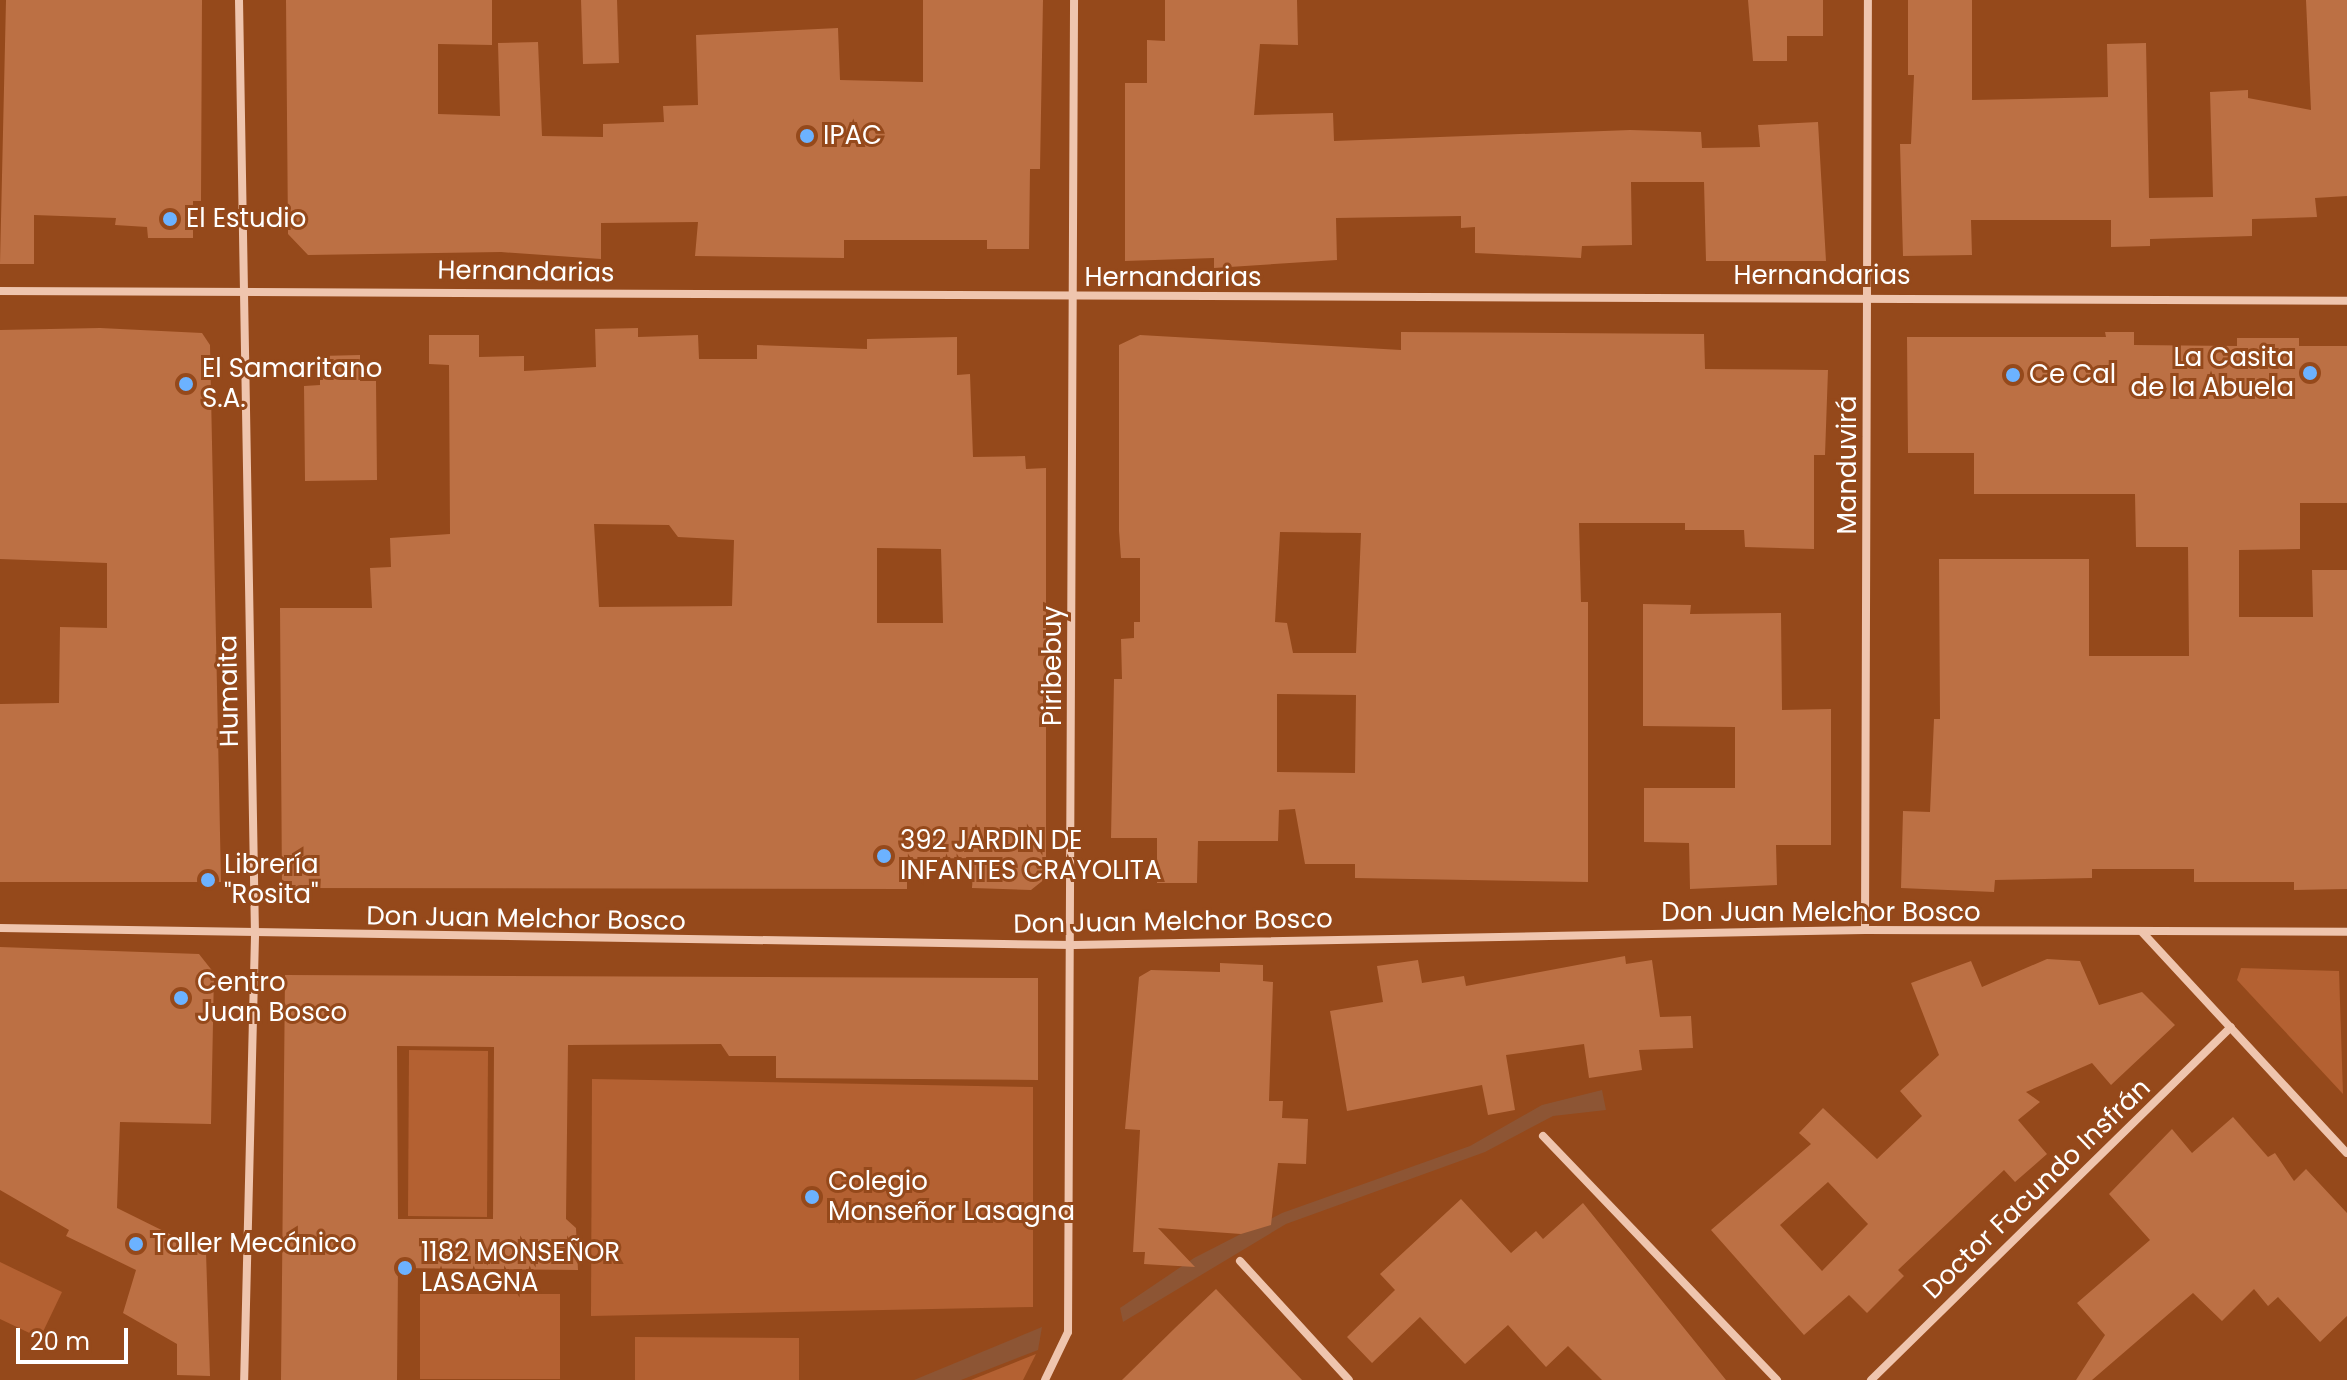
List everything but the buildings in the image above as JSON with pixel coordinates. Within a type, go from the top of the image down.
[{"type":"street","name":"Humaita","points":[[239,0],[241,289],[255,936],[244,1380]]},
{"type":"street","name":"Piribebuy","points":[[1045,1380],[1068,1332],[1074,945],[1074,0]]},
{"type":"street","name":"Manduvirá","points":[[1865,930],[1868,0]]},
{"type":"street","name":"Hernandarias","points":[[0,291],[241,289],[1073,298],[1869,296],[2347,301]]},
{"type":"street","name":"Don Juan Melchor Bosco","points":[[0,928],[255,936],[1074,945],[1865,930],[2347,932]]},
{"type":"street","points":[[2142,932],[2347,1153]]},
{"type":"street","name":"Doctor Facundo Insfrán","points":[[1871,1380],[2231,1027]]},
{"type":"street","points":[[1543,1136],[1777,1380]]},
{"type":"street","points":[[1240,1261],[1349,1380]]},
{"type":"shaded area","points":[[2241,968],[2339,971],[2343,1094],[2237,980]]},
{"type":"shaded area","points":[[409,1050],[488,1051],[487,1217],[408,1216]]},
{"type":"shaded area","name":"Colegio Monseñor Lasagna","points":[[592,1079],[1033,1087],[1033,1307],[591,1316]]},
{"type":"shaded area","points":[[1602,1090],[1606,1110],[1553,1116],[1485,1152],[1286,1224],[1123,1322],[1120,1308],[1194,1258],[1282,1213],[1470,1146],[1542,1105]]},
{"type":"shaded area","points":[[0,1262],[62,1292],[40,1338],[0,1319]]},
{"type":"shaded area","points":[[420,1294],[560,1294],[560,1379],[420,1379]]},
{"type":"shaded area","points":[[1042,1327],[1038,1350],[961,1380],[914,1380]]},
{"type":"shaded area","points":[[635,1337],[799,1338],[799,1380],[635,1380]]},
{"type":"shaded area","points":[[1036,1354],[1023,1380],[971,1380]]},
{"type":"place","name":"IPAC","points":[[807,136]]},
{"type":"place","name":"El Estudio","points":[[170,219]]},
{"type":"place","name":"La Casita de la Abuela","points":[[2310,373]]},
{"type":"place","name":"Ce Cal","points":[[2013,375]]},
{"type":"place","name":"El Samaritano S.A.","points":[[186,384]]},
{"type":"place","name":"392 JARDIN DE INFANTES CRAYOLITA","points":[[884,856]]},
{"type":"place","name":"Librería \"Rosita\"","points":[[208,880]]},
{"type":"place","name":"Centro Juan Bosco","points":[[181,998]]},
{"type":"place","name":"Colegio Monseñor Lasagna","points":[[812,1197]]},
{"type":"place","name":"Taller Mecánico","points":[[136,1244]]},
{"type":"place","name":"1182 MONSEÑOR LASAGNA","points":[[405,1268]]}]
